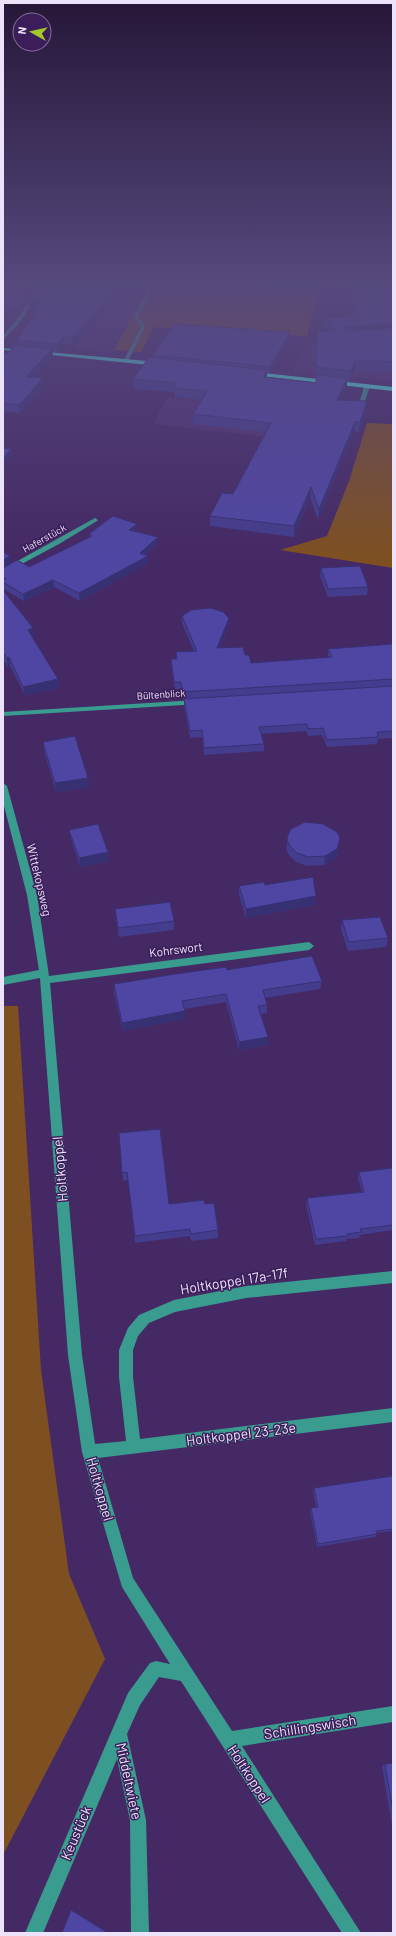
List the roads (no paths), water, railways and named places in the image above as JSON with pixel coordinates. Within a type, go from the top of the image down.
[{"type":"main road","points":[[283,377],[393,389]]},
{"type":"street","points":[[360,407],[367,386]]},
{"type":"street","name":"Haferstück","points":[[3,572],[57,543],[95,520]]},
{"type":"street","name":"Bültenblick","points":[[3,714],[202,702]]},
{"type":"street","name":"Wittekopsweg","points":[[3,786],[32,895],[45,977]]},
{"type":"street","name":"Kohrswort","points":[[3,981],[309,946]]},
{"type":"street","name":"Holtkoppel","points":[[45,977],[75,1355],[89,1452],[127,1582],[352,1933]]},
{"type":"street","name":"Holtkoppel 17a-17f","points":[[134,1447],[126,1376],[126,1350],[133,1332],[144,1319],[174,1306],[246,1292],[393,1277]]},
{"type":"street","name":"Holtkoppel 23-23e","points":[[89,1452],[393,1415]]},
{"type":"street","name":"Middeltwiete","points":[[140,1933],[138,1820],[119,1733],[134,1699],[156,1669],[185,1674]]},
{"type":"street","name":"Schillingswisch","points":[[227,1740],[393,1714]]},
{"type":"street","name":"Keustück","points":[[34,1933],[119,1733]]}]
